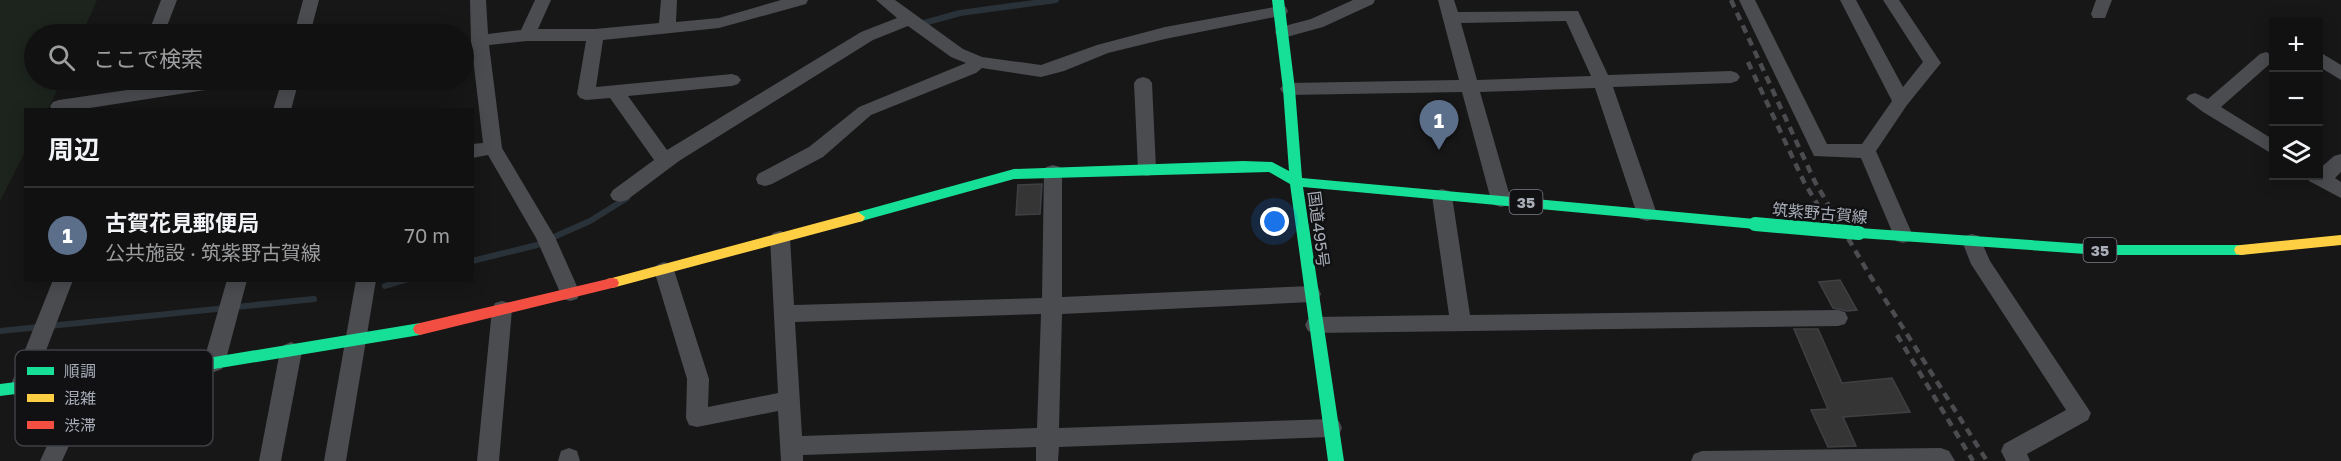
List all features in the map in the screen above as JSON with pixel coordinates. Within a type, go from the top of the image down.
[{"type":"main road","name":"国道495号","points":[[1279,5],[1289,89],[1296,182],[1336,461]]},
{"type":"main road","points":[[214,363],[405,332],[664,270],[1014,174],[1272,167],[1296,182]]},
{"type":"main road","name":"筑紫野古賀線","points":[[1296,182],[1755,224],[2068,249],[2207,252],[2341,240]]},
{"type":"street","points":[[160,24],[169,0]]},
{"type":"street","points":[[305,24],[311,0]]},
{"type":"street","points":[[478,0],[480,41],[493,148],[546,237],[570,293]]},
{"type":"street","points":[[527,35],[543,0]]},
{"type":"street","points":[[667,29],[669,0]]},
{"type":"street","points":[[480,41],[527,35],[595,35],[720,23],[801,0]]},
{"type":"street","points":[[884,0],[957,53],[979,62],[1041,71],[1058,67],[1103,49],[1279,5]]},
{"type":"street","points":[[1283,32],[1317,23],[1367,0]]},
{"type":"street","points":[[1446,0],[1501,200]]},
{"type":"street","points":[[1747,0],[1821,151],[1867,151]]},
{"type":"street","points":[[1848,0],[1901,101]]},
{"type":"street","points":[[1867,151],[1901,101],[1932,63],[1891,0]]},
{"type":"street","points":[[1451,18],[1572,15],[1602,81],[1647,214]]},
{"type":"street","points":[[620,195],[665,161],[867,36],[910,19]]},
{"type":"street","points":[[595,35],[586,94],[732,80]]},
{"type":"street","points":[[2266,58],[2202,104],[2269,146]]},
{"type":"street","points":[[2323,60],[2341,74]]},
{"type":"street","points":[[765,179],[816,152],[865,111],[970,69],[979,62]]},
{"type":"street","points":[[1289,89],[1470,86],[1731,77]]},
{"type":"street","points":[[1143,83],[1147,169]]},
{"type":"street","points":[[59,106],[161,90]]},
{"type":"street","points":[[283,108],[287,90]]},
{"type":"street","points":[[615,91],[665,161]]},
{"type":"street","points":[[474,151],[493,148]]},
{"type":"street","points":[[1867,151],[1903,236]]},
{"type":"street","points":[[2323,174],[2341,161]]},
{"type":"street","points":[[1047,461],[1053,172]]},
{"type":"street","points":[[2323,180],[2341,191]]},
{"type":"street","points":[[1442,196],[1461,322]]},
{"type":"street","points":[[780,238],[792,454],[1047,438],[1331,428]]},
{"type":"street","points":[[1971,242],[1981,264],[2080,413],[2012,451],[2019,461]]},
{"type":"street","points":[[664,270],[698,379],[697,418],[788,400]]},
{"type":"street","points":[[32,350],[46,325],[62,282]]},
{"type":"street","points":[[214,363],[236,282]]},
{"type":"street","points":[[335,461],[366,282]]},
{"type":"street","points":[[783,314],[1052,306],[1311,294]]},
{"type":"street","points":[[488,461],[502,309]]},
{"type":"street","points":[[1315,325],[1838,318]]},
{"type":"street","points":[[270,461],[291,351]]},
{"type":"street","points":[[51,461],[58,446]]},
{"type":"street","points":[[1702,461],[1941,458],[1944,461]]},
{"type":"shaded area","points":[[0,0],[97,0],[86,24],[24,24],[24,90],[57,90],[48,108],[24,108],[24,154],[0,201]]},
{"type":"building","points":[[1042,184],[1040,214],[1016,215],[1018,185]]},
{"type":"building","points":[[1840,280],[1857,310],[1847,311],[1833,308],[1819,282]]},
{"type":"building","points":[[1794,329],[1818,329],[1842,383],[1892,378],[1910,412],[1843,417],[1856,446],[1828,447],[1811,410],[1828,409]]},
{"type":"waterway","points":[[924,23],[960,13],[1056,0]]},
{"type":"waterway","points":[[556,236],[590,221],[627,198]]},
{"type":"waterway","points":[[474,261],[537,245]]},
{"type":"waterway","points":[[385,286],[398,282]]},
{"type":"waterway","points":[[0,331],[314,299]]},
{"type":"railway","points":[[1731,0],[1815,182],[1869,274],[1987,461]]},
{"type":"railway","points":[[1748,62],[1804,182],[1825,217]]},
{"type":"railway","points":[[1897,335],[1973,461]]},
{"type":"traffic: fast","points":[[1278,0],[1289,89],[1296,182],[1336,461]]},
{"type":"traffic: fast","points":[[858,217],[1014,174],[1243,166],[1272,167],[1296,182]]},
{"type":"traffic: fast","points":[[1296,182],[1755,224]]},
{"type":"traffic: fast","points":[[1755,224],[1859,233]]},
{"type":"traffic: fast","points":[[1859,233],[2100,250],[2241,250]]},
{"type":"traffic: fast","points":[[213,363],[420,329]]},
{"type":"traffic: fast","points":[[0,390],[15,388]]},
{"type":"traffic: slow","points":[[612,283],[858,217]]},
{"type":"traffic: slow","points":[[2241,250],[2341,240]]},
{"type":"traffic: jam","points":[[420,329],[612,283]]},
{"type":"place","name":"古賀花見郵便局","points":[[1439,150]]}]
